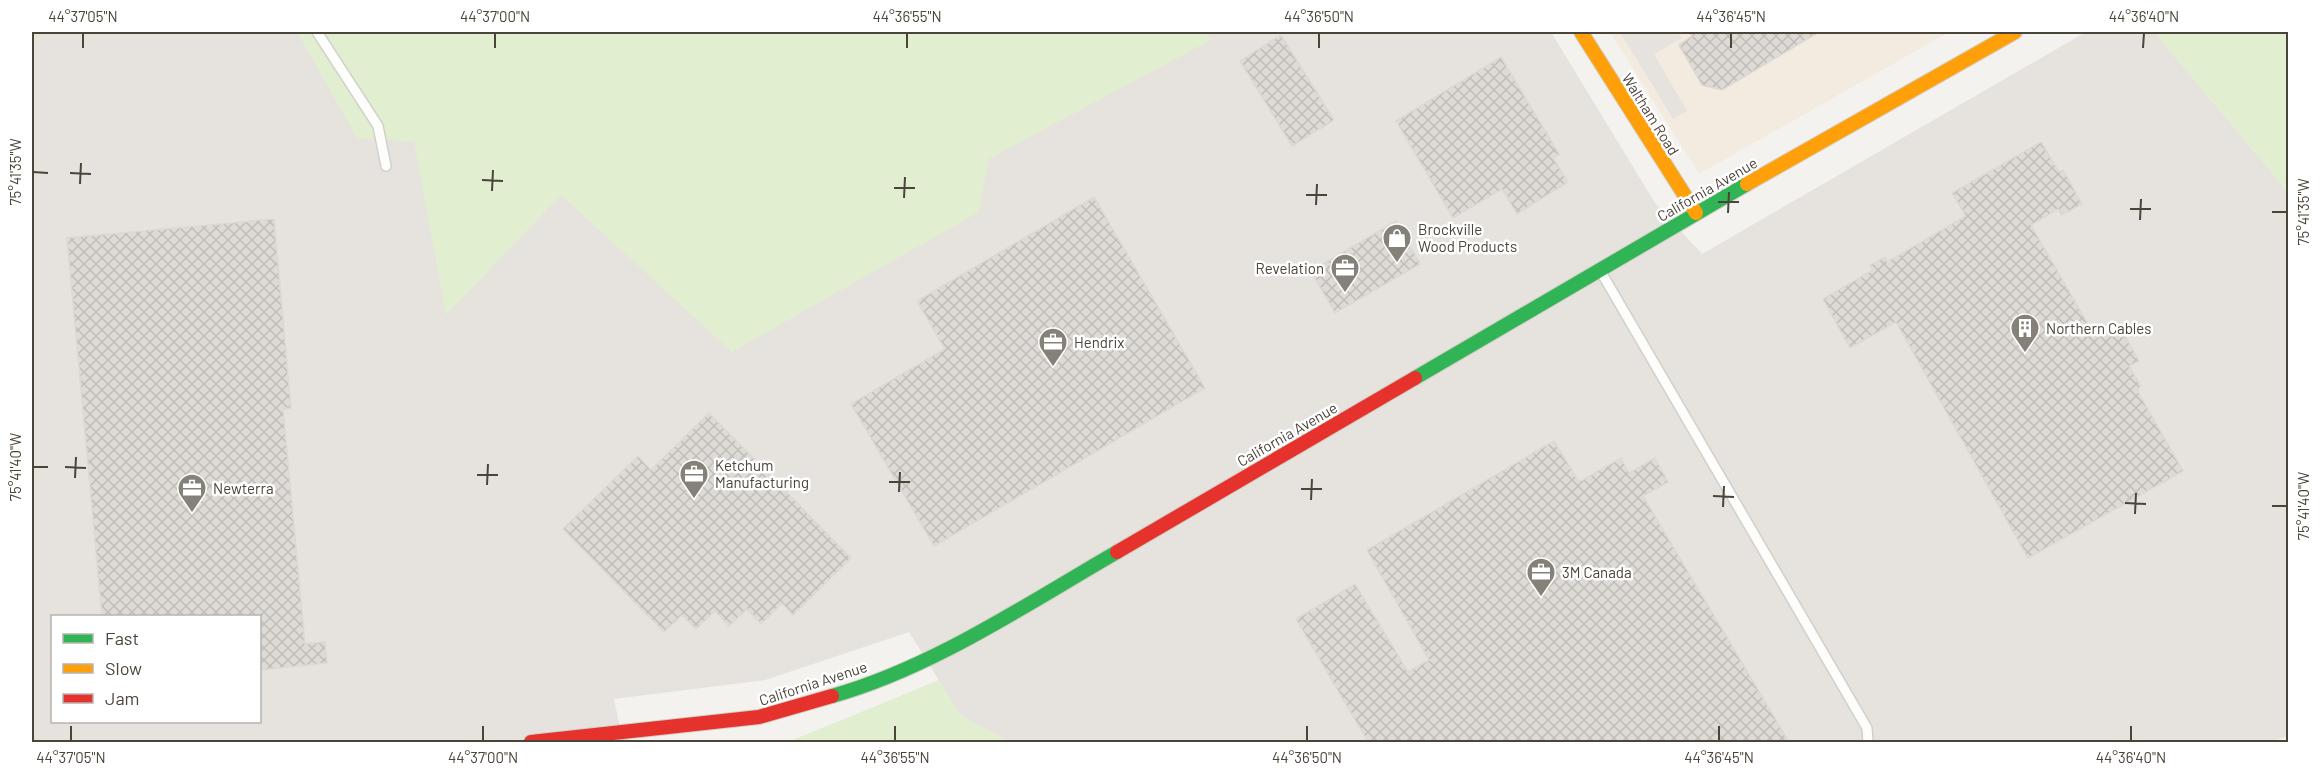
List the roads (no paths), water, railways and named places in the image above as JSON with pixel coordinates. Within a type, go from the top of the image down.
[{"type":"street","name":"Waltham Road","points":[[1581,32],[1648,141],[1696,213]]},
{"type":"street","name":"California Avenue","points":[[531,742],[759,717],[851,691],[961,643],[1696,213],[2015,32]]},
{"type":"lane","points":[[317,32],[378,126],[386,166]]},
{"type":"lane","points":[[1600,270],[1861,718],[1866,728],[1868,742]]},
{"type":"place","name":"Brockville Wood Products","points":[[1397,264]]},
{"type":"place","name":"Revelation","points":[[1345,294]]},
{"type":"place","name":"Northern Cables","points":[[2025,354]]},
{"type":"place","name":"Hendrix","points":[[1053,368]]},
{"type":"place","name":"Ketchum Manufacturing","points":[[694,500]]},
{"type":"place","name":"Newterra","points":[[192,514]]},
{"type":"place","name":"3M Canada","points":[[1541,598]]}]
